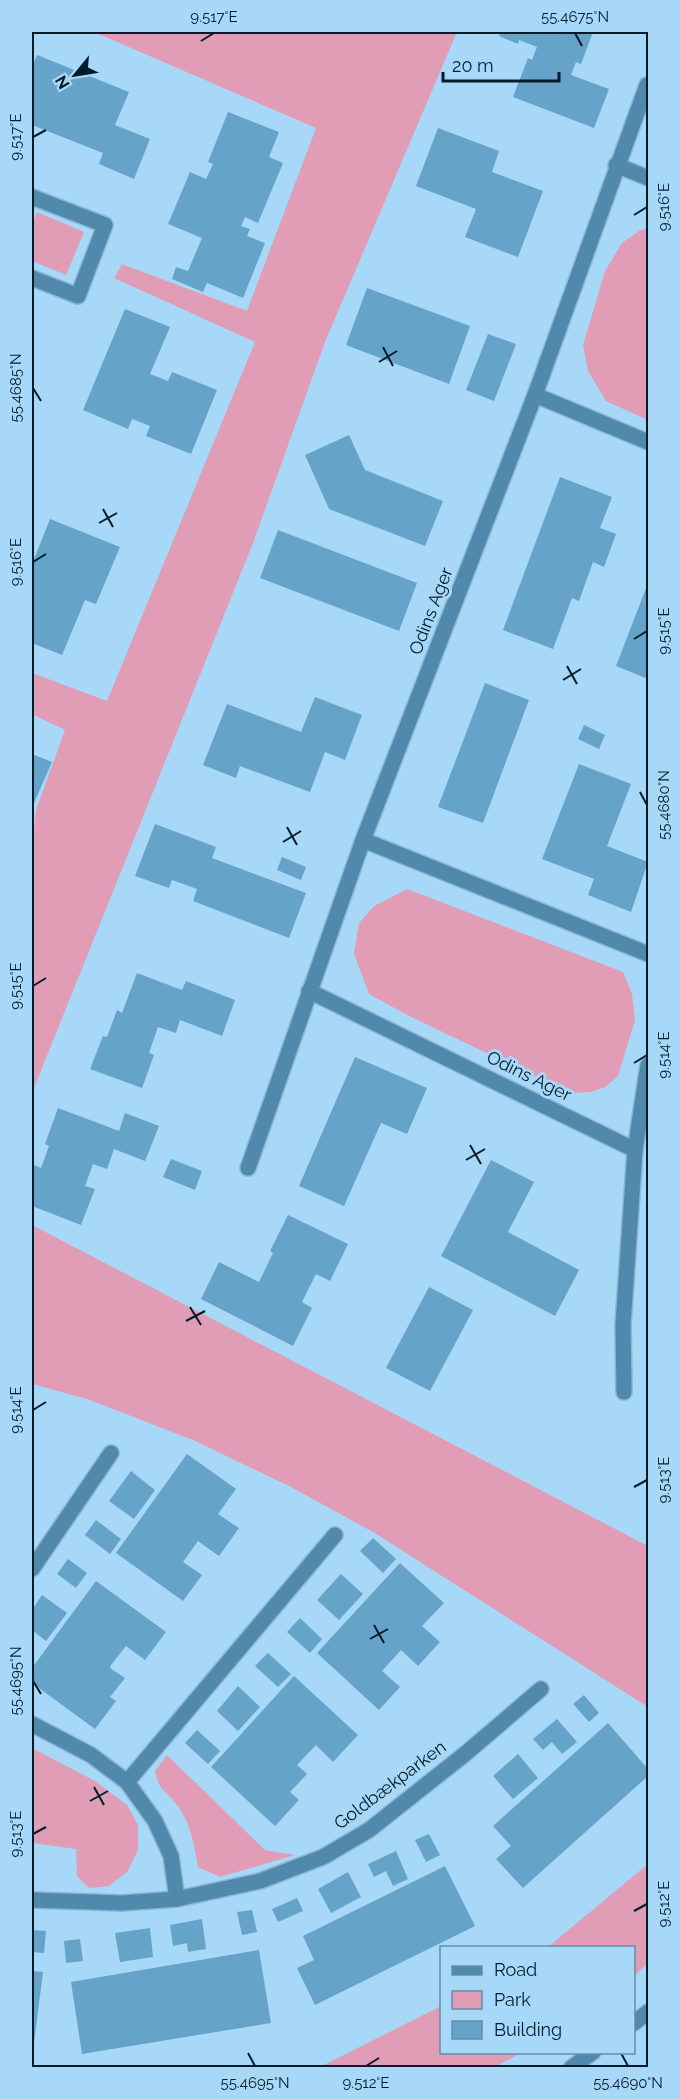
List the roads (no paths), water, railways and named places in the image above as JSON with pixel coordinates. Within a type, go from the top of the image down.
[{"type":"street","name":"Odins Ager","points":[[248,1168],[363,840],[535,395],[616,165],[647,85]]},
{"type":"street","points":[[616,165],[648,178]]},
{"type":"street","points":[[32,197],[105,225],[78,296],[32,278]]},
{"type":"street","points":[[535,395],[648,442]]},
{"type":"street","points":[[363,840],[648,954]]},
{"type":"street","name":"Odins Ager","points":[[309,991],[635,1149]]},
{"type":"street","points":[[624,1392],[623,1325],[635,1149],[648,1065]]},
{"type":"street","points":[[32,1569],[111,1453]]},
{"type":"street","points":[[127,1782],[334,1535]]},
{"type":"street","name":"Goldbækparken","points":[[32,1900],[122,1903],[177,1899],[260,1881],[323,1857],[369,1830],[465,1754],[540,1689]]},
{"type":"street","points":[[32,1724],[91,1755],[127,1782],[155,1821],[171,1856],[177,1899]]},
{"type":"street","points":[[635,2022],[648,2012]]},
{"type":"street","points":[[571,2067],[590,2054]]}]
